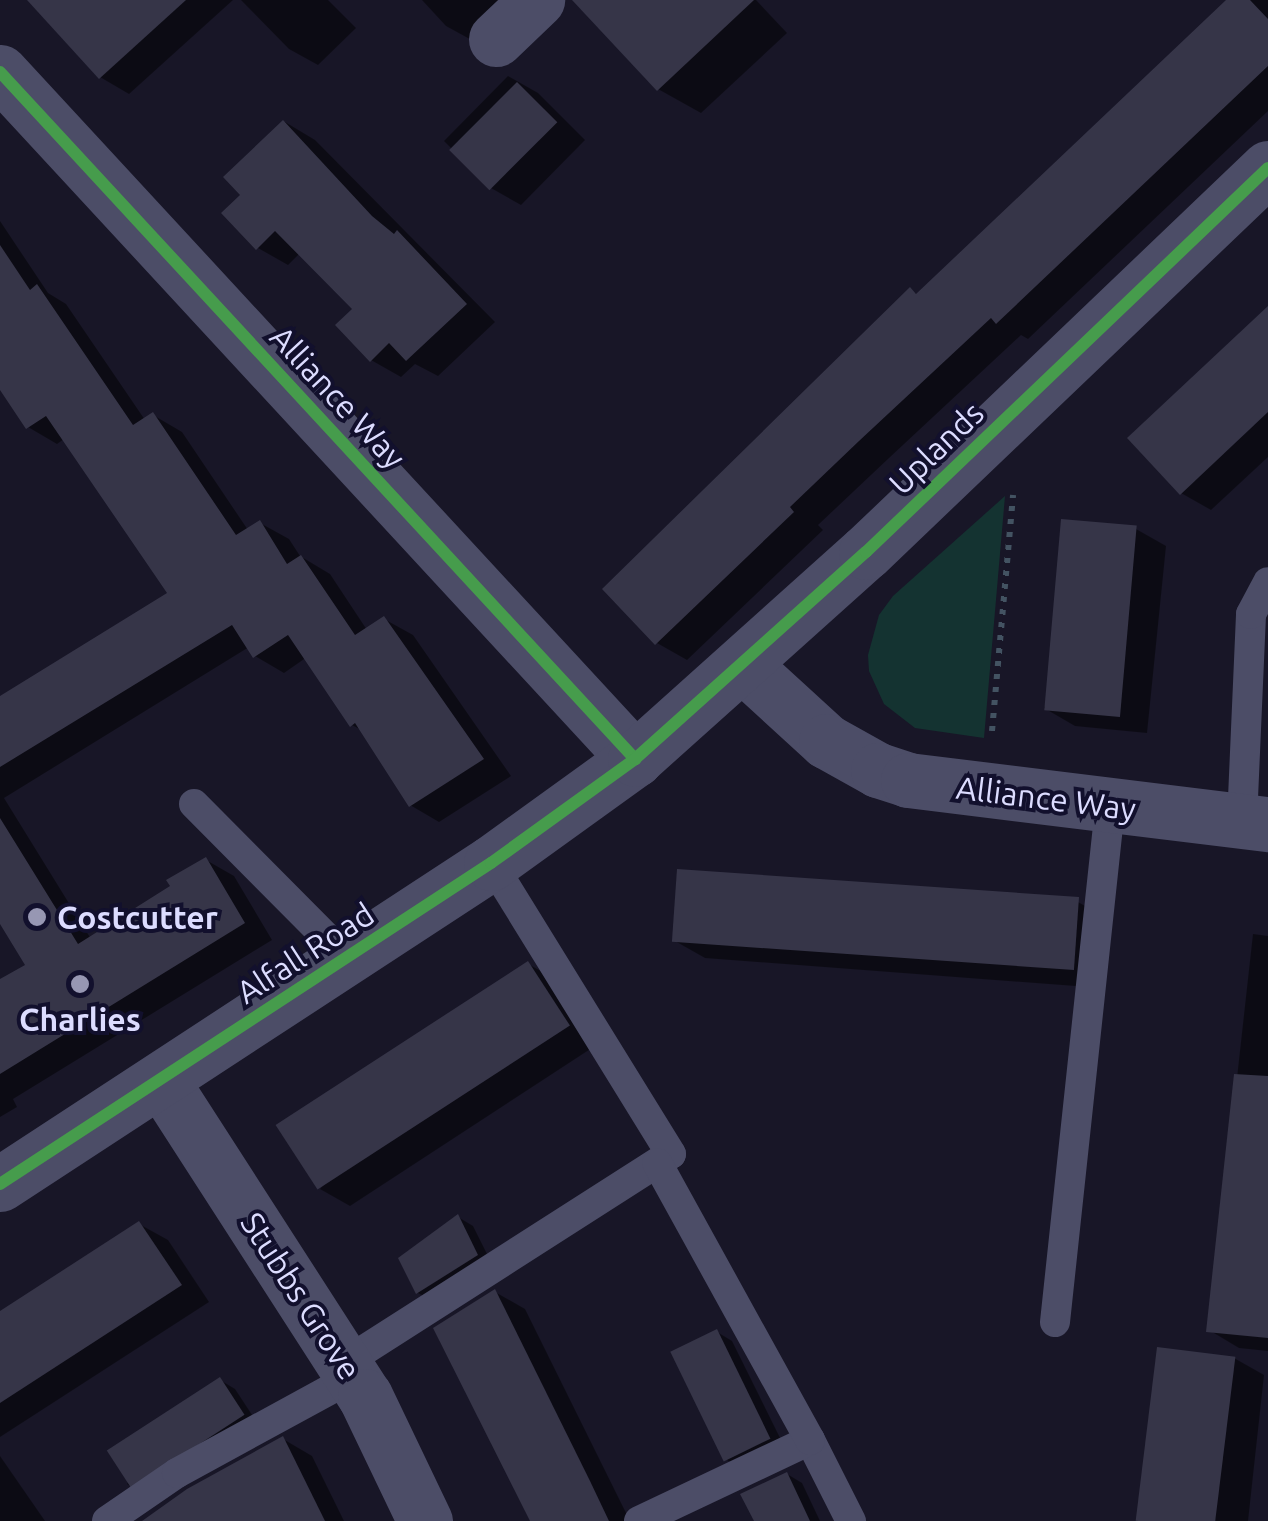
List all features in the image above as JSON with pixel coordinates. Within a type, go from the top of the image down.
[{"type":"street","points":[[496,39],[537,0]]},
{"type":"street","name":"Alliance Way","points":[[0,72],[635,759]]},
{"type":"street","name":"Uplands","points":[[635,759],[743,664],[1268,168]]},
{"type":"street","name":"Alliance Way","points":[[743,664],[801,721],[852,758],[908,780],[1110,808],[1255,822]]},
{"type":"street","name":"Alfall Road","points":[[0,1184],[491,864],[635,759]]},
{"type":"street","name":"Stubbs Grove","points":[[161,1080],[348,1370],[424,1521]]},
{"type":"lane","points":[[1255,822],[1252,614],[1268,582]]},
{"type":"lane","points":[[194,804],[347,958]]},
{"type":"lane","points":[[1055,1322],[1110,808]]},
{"type":"lane","points":[[107,1521],[177,1473],[348,1370],[671,1154],[491,864]]},
{"type":"lane","points":[[657,1164],[851,1521]]},
{"type":"lane","points":[[639,1521],[810,1440]]},
{"type":"path","points":[[987,792],[1021,404]]},
{"type":"green space","points":[[1005,496],[984,738],[915,728],[884,704],[869,671],[868,655],[879,615],[893,596]]},
{"type":"building","points":[[27,0],[186,0],[99,79]]},
{"type":"building","points":[[572,0],[754,0],[657,91]]},
{"type":"building","points":[[1226,0],[1250,0],[1268,19],[1268,66],[996,324],[991,318],[859,441],[790,507],[794,512],[655,645],[602,589],[910,287],[916,294]]},
{"type":"building","points":[[517,82],[557,122],[489,190],[449,150]]},
{"type":"building","points":[[283,120],[372,216],[394,234],[397,230],[467,304],[406,361],[389,343],[370,362],[335,325],[352,309],[275,231],[256,250],[221,213],[240,195],[223,177]]},
{"type":"building","points":[[0,245],[30,290],[37,284],[133,425],[153,412],[236,535],[260,520],[287,564],[301,555],[355,635],[384,616],[484,759],[409,807],[355,723],[350,727],[288,635],[253,658],[232,625],[0,767],[0,696],[167,593],[46,416],[26,429],[0,390]]},
{"type":"building","points":[[1268,306],[1268,412],[1180,495],[1127,438]]},
{"type":"building","points":[[1061,519],[1137,526],[1120,717],[1044,710]]},
{"type":"building","points":[[0,818],[78,944],[170,886],[166,880],[206,857],[245,923],[0,1074],[0,979],[25,965],[0,924]]},
{"type":"building","points":[[677,869],[1079,897],[1074,970],[672,942]]},
{"type":"building","points":[[528,961],[570,1026],[317,1190],[276,1125]]},
{"type":"building","points":[[1234,1074],[1268,1076],[1268,1338],[1206,1332]]},
{"type":"building","points":[[458,1214],[478,1255],[416,1294],[398,1258]]},
{"type":"building","points":[[139,1221],[182,1285],[0,1403],[0,1311]]},
{"type":"building","points":[[495,1289],[609,1521],[530,1521],[433,1328]]},
{"type":"building","points":[[717,1329],[770,1439],[724,1461],[670,1352]]},
{"type":"building","points":[[1157,1347],[1235,1357],[1215,1521],[1136,1521]]},
{"type":"building","points":[[220,1377],[245,1415],[131,1488],[107,1451]]},
{"type":"building","points":[[283,1436],[325,1521],[142,1521],[187,1489]]},
{"type":"building","points":[[787,1472],[810,1521],[754,1521],[740,1494]]},
{"type":"cycle path","points":[[0,72],[635,759]]},
{"type":"cycle path","points":[[0,1184],[491,863],[635,759],[866,552],[1268,168]]},
{"type":"place","name":"Costcutter","points":[[37,917]]},
{"type":"place","name":"Charlies","points":[[80,984]]}]
